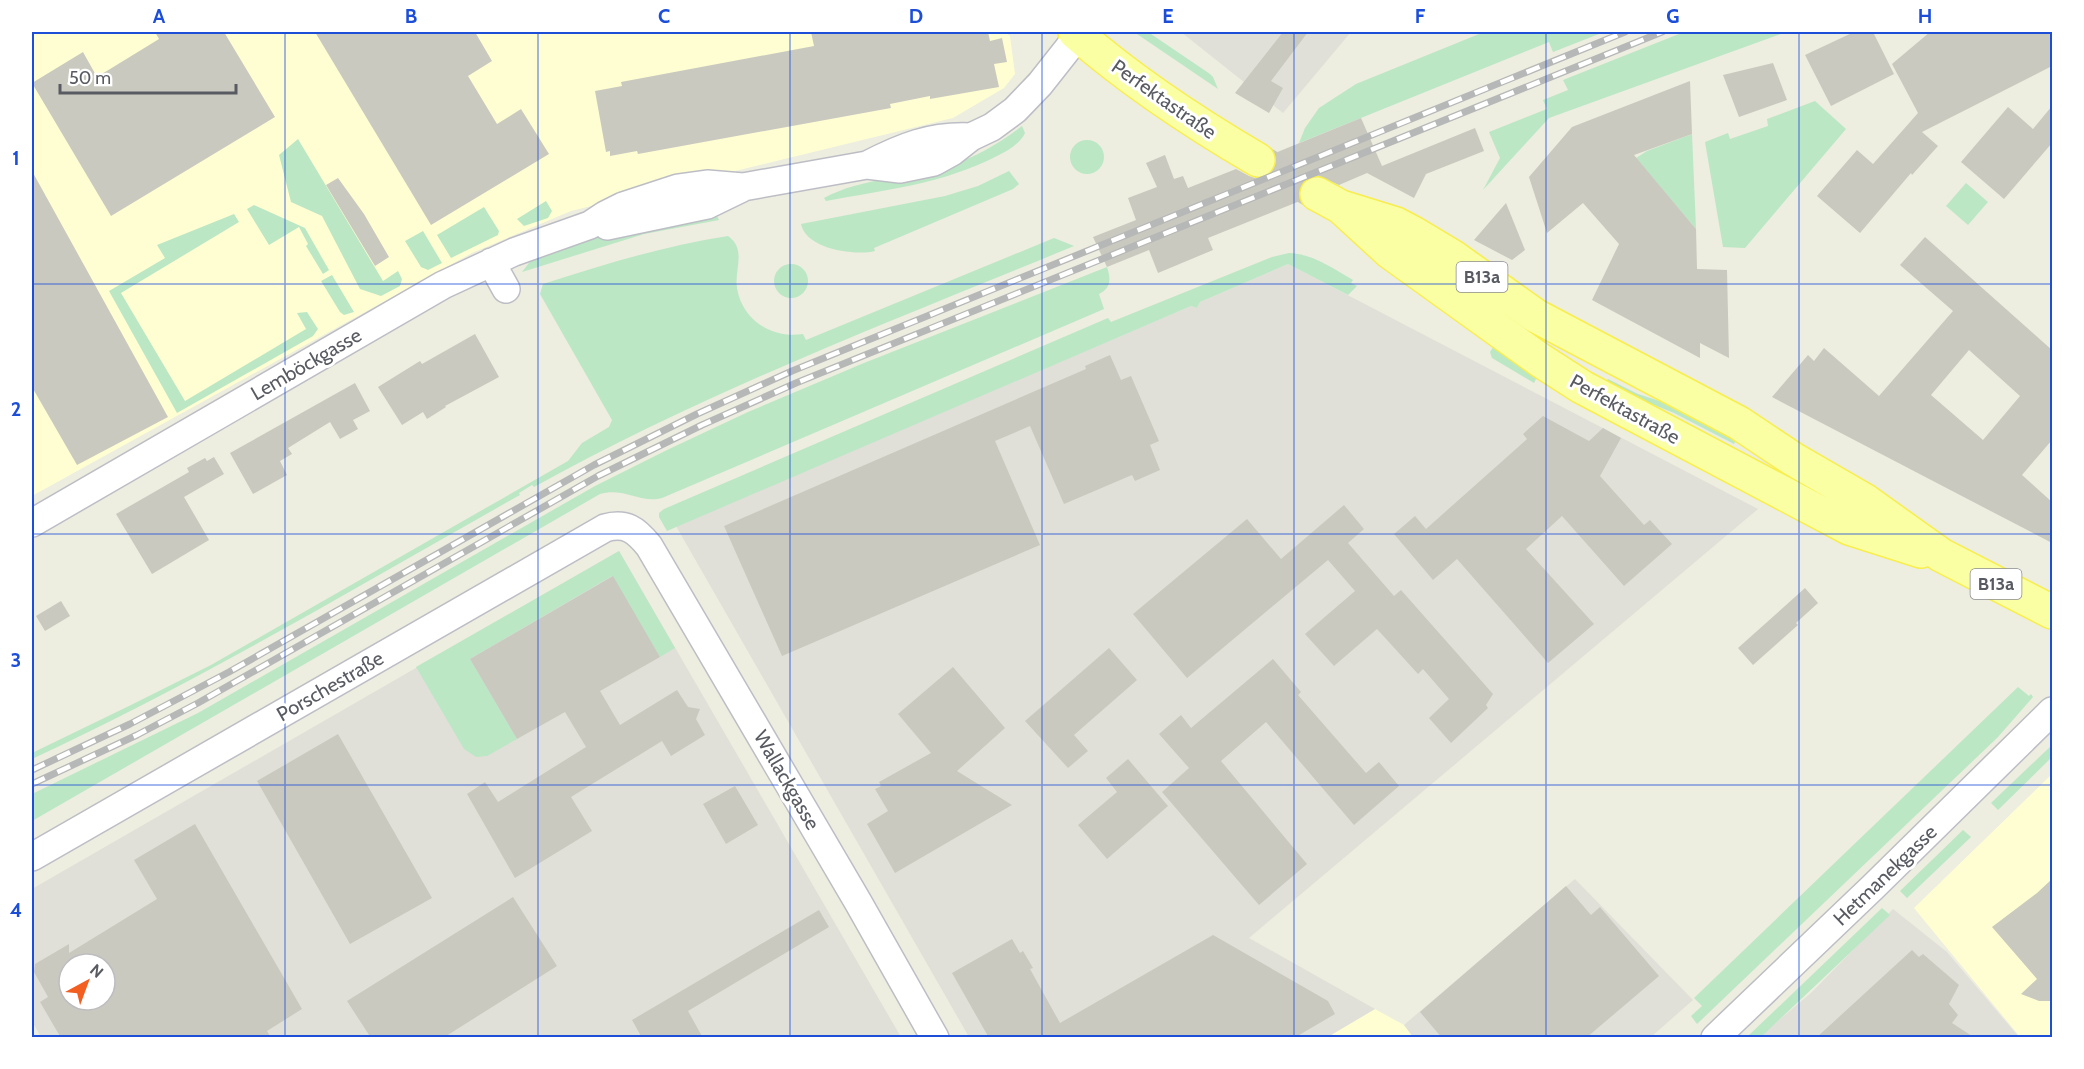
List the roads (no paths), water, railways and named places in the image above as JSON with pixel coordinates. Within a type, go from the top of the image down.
[{"type":"main road","name":"Perfektastraße","points":[[1078,33],[1110,62],[1141,85],[1206,130],[1258,160]]},
{"type":"main road","name":"Perfektastraße","points":[[1941,555],[1910,548],[1849,528],[1605,400],[1540,360],[1390,252],[1329,200],[1396,224],[1431,243],[1536,316],[1739,423],[1793,459],[1864,500],[1941,555],[2052,612]]},
{"type":"street","name":"Lemböckgasse","points":[[32,523],[406,305],[491,262],[590,225],[609,226],[696,208],[743,187],[867,165],[900,169],[928,164],[946,156],[971,136],[1000,121],[1022,104],[1078,33]]},
{"type":"street","points":[[491,262],[506,290]]},
{"type":"street","name":"Porschestraße","points":[[32,857],[605,528],[624,525],[631,528]]},
{"type":"street","name":"Wallackgasse","points":[[631,528],[649,546],[935,1038]]},
{"type":"street","name":"Hetmanekgasse","points":[[1715,1038],[2052,711]]},
{"type":"tunnel","points":[[1258,160],[1317,194]]},
{"type":"railway","points":[[32,770],[130,724],[229,672],[594,465],[697,414],[792,371],[1625,32]]},
{"type":"railway","points":[[32,784],[137,735],[198,703],[598,476],[702,425],[796,383],[1662,32]]}]
